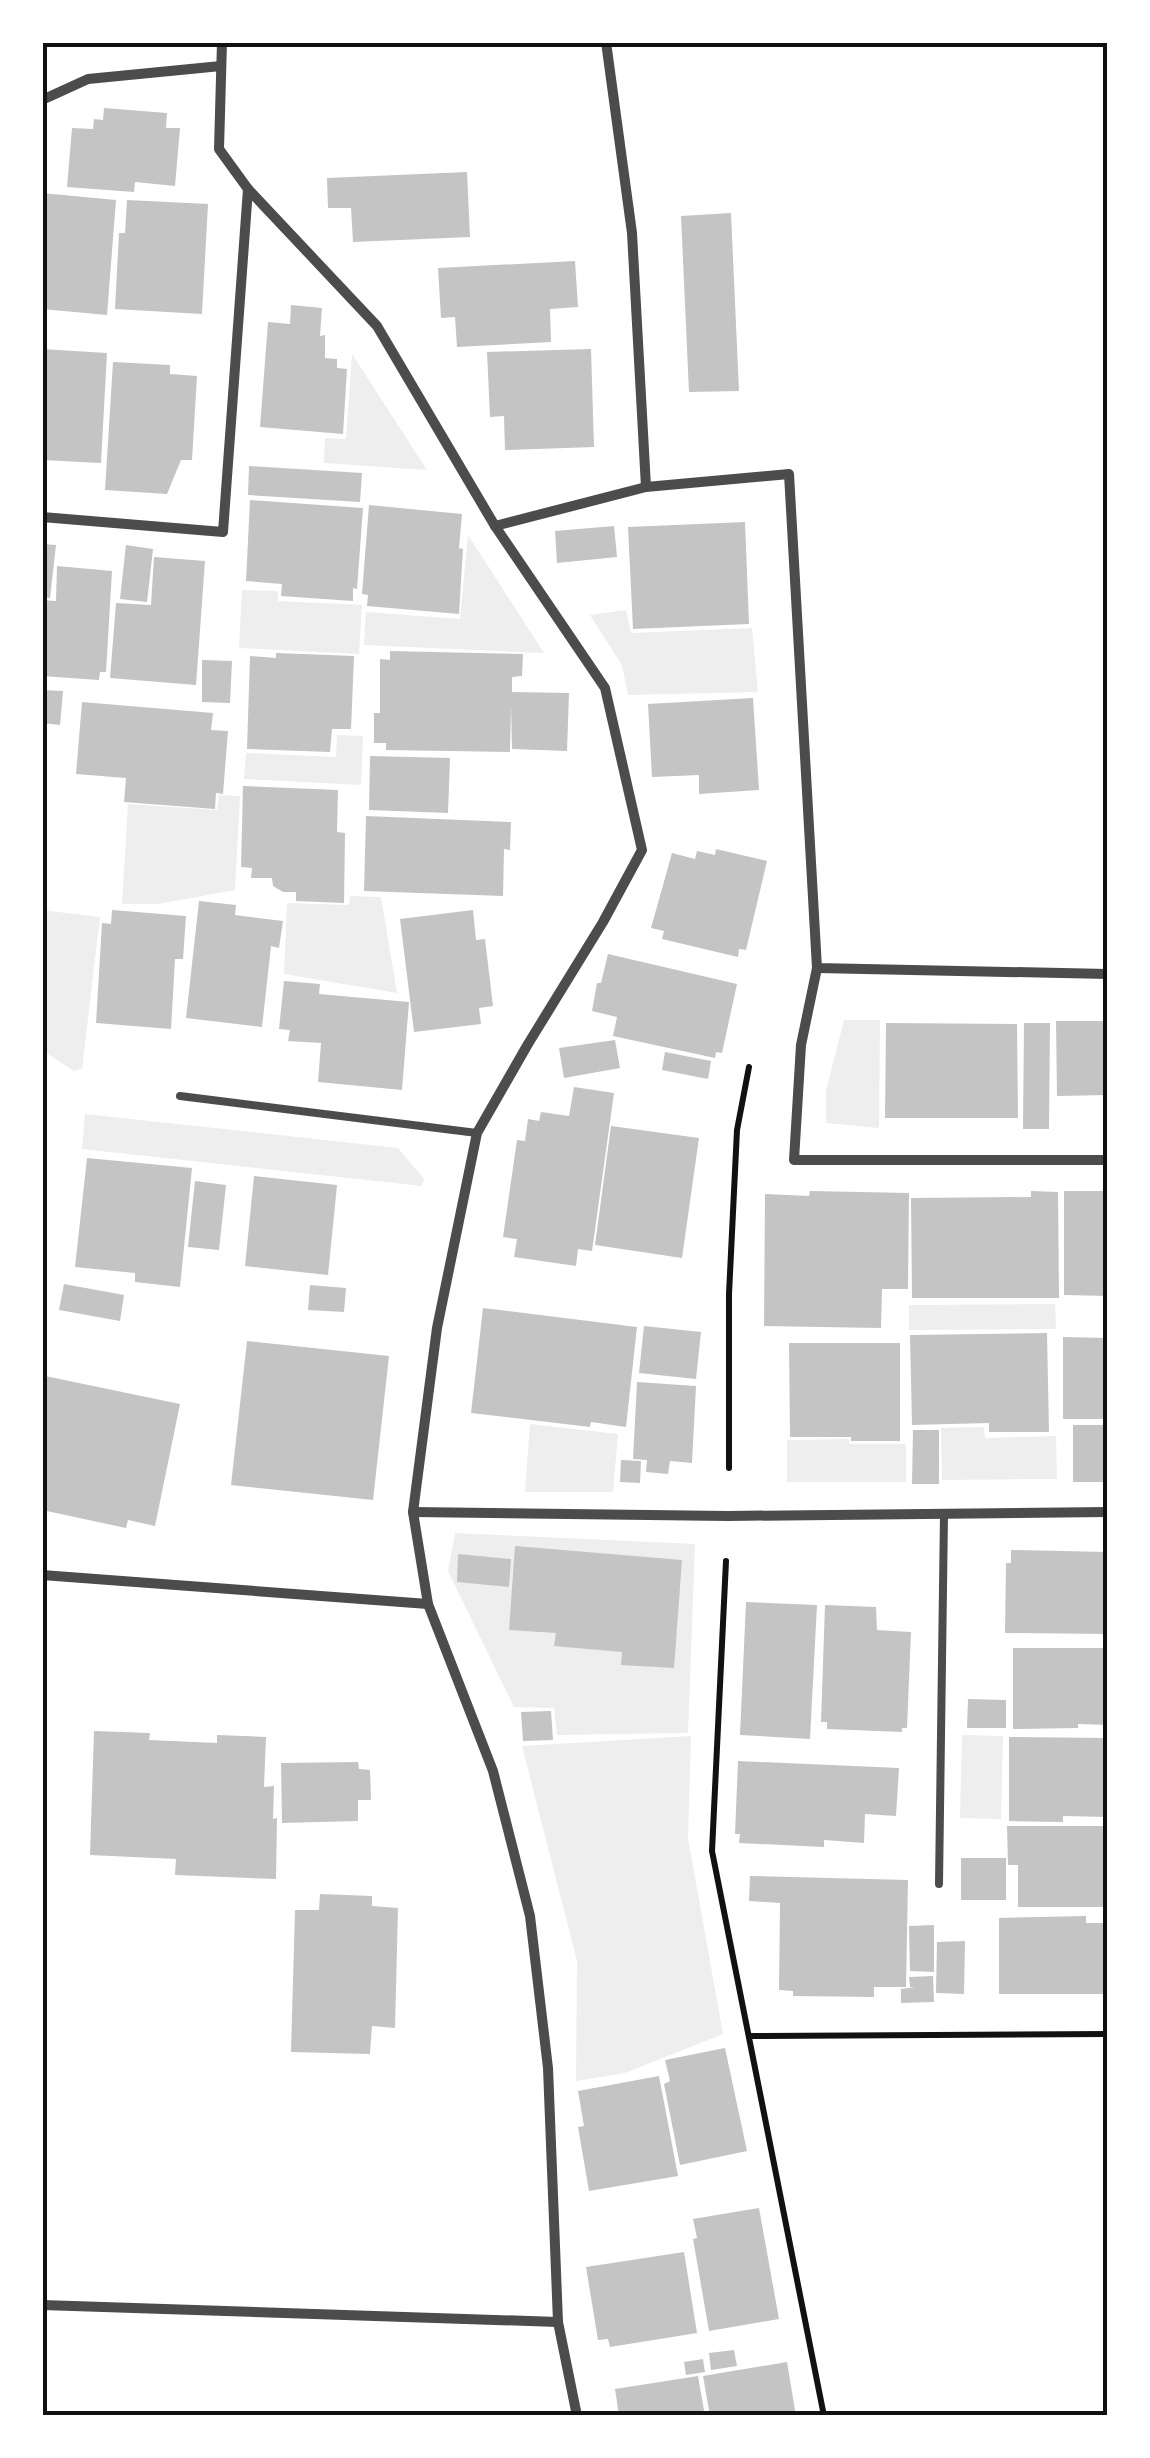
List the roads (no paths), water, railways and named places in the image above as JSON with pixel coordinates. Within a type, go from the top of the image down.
[{"type":"street","points":[[222,42],[219,149],[248,189],[377,326],[496,526],[605,688],[642,850],[477,1133],[437,1328],[413,1512],[428,1604],[493,1771],[530,1916],[548,2068],[558,2322],[578,2416]]},
{"type":"street","points":[[606,42],[632,232],[646,488]]},
{"type":"street","points":[[42,100],[88,80],[221,66]]},
{"type":"street","points":[[42,517],[223,532],[248,189]]},
{"type":"street","points":[[496,526],[646,488],[788,474],[817,968],[801,1045],[794,1160],[1108,1160]]},
{"type":"street","points":[[817,968],[1108,974]]},
{"type":"street","points":[[413,1512],[728,1516],[1108,1512]]},
{"type":"street","points":[[42,1575],[428,1604]]},
{"type":"street","points":[[42,2305],[558,2322]]},
{"type":"lane","points":[[180,1096],[477,1133]]},
{"type":"lane","points":[[939,1884],[944,1514]]}]
